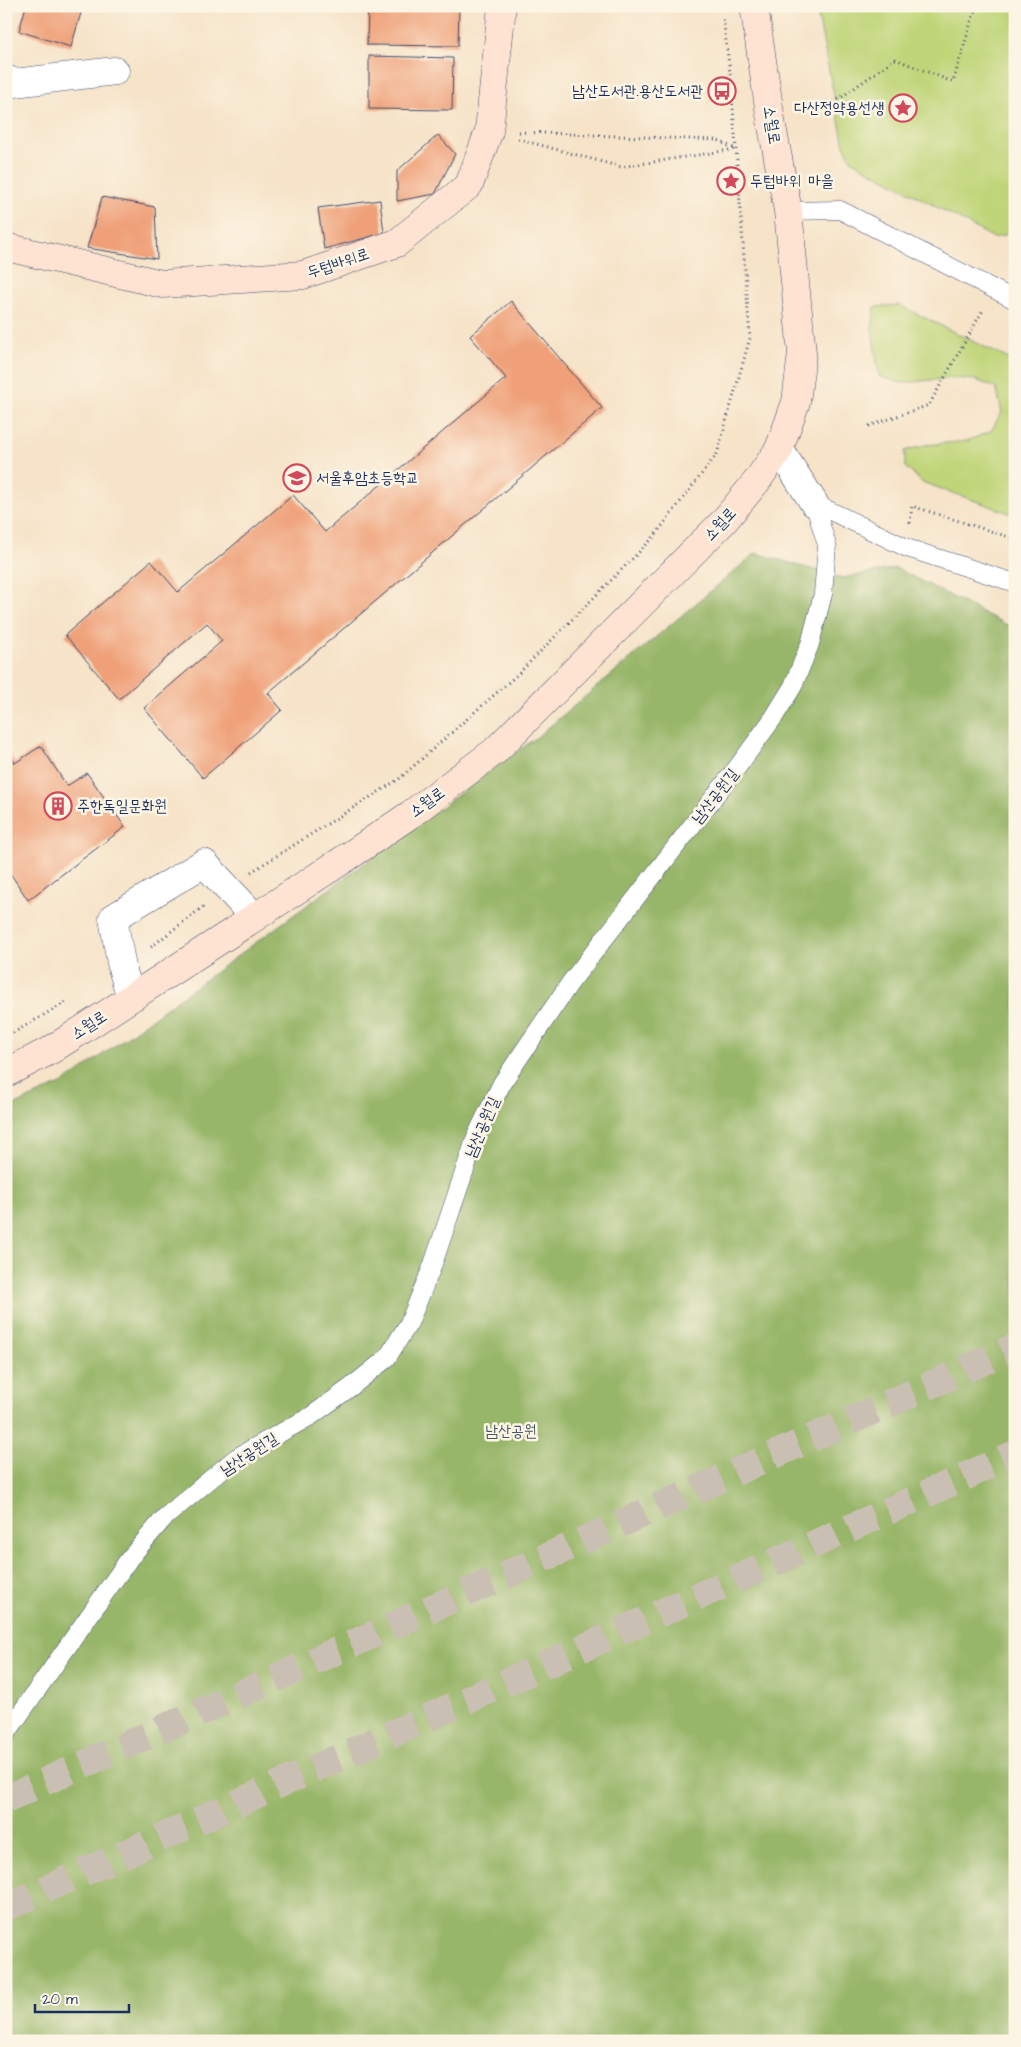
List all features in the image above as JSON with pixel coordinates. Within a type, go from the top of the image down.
[{"type":"main road","name":"두텁바위로","points":[[6,247],[162,284],[303,275],[397,243],[469,185],[489,131],[502,6]]},
{"type":"main road","name":"소월로","points":[[6,1073],[51,1050],[337,864],[411,814],[495,751],[724,521],[757,481],[779,450],[796,402],[802,352],[788,211],[771,121],[754,6]]},
{"type":"main road","name":"소월로","points":[[6,1063],[45,1044],[125,978],[247,909],[485,745],[779,450],[790,353],[734,11]]},
{"type":"street","points":[[6,79],[14,83],[115,72]]},
{"type":"street","name":"남산공원길","points":[[779,450],[814,503]]},
{"type":"street","points":[[125,978],[113,918],[204,862],[247,909]]},
{"type":"lane","points":[[788,211],[840,210],[1015,300]]},
{"type":"lane","points":[[814,503],[907,548],[1015,583]]},
{"type":"lane","name":"남산공원길","points":[[6,1734],[128,1560],[164,1518],[238,1457],[311,1416],[387,1358],[412,1315],[432,1266],[476,1134],[502,1083],[570,983],[739,765],[774,717],[793,686],[810,644],[823,594],[827,545],[814,503]]},
{"type":"path","points":[[771,121],[836,101],[895,59],[953,82],[976,6]]},
{"type":"path","points":[[125,978],[227,888],[399,779],[413,767],[518,673],[652,539],[717,454],[750,338],[730,73],[734,11]]},
{"type":"path","points":[[489,131],[716,140],[736,149]]},
{"type":"path","points":[[489,131],[621,167],[736,149]]},
{"type":"path","points":[[869,426],[929,405],[995,290]]},
{"type":"path","points":[[907,548],[912,506],[1015,539]]},
{"type":"path","points":[[6,1037],[73,998]]},
{"type":"green space","points":[[816,6],[1015,6],[1015,219],[1008,234],[994,238],[852,161],[844,145]]},
{"type":"green space","points":[[899,305],[1015,362],[1015,515],[922,482],[905,467],[905,451],[926,445],[967,441],[991,431],[1002,412],[996,388],[976,380],[953,378],[901,383],[879,376],[872,329],[875,307]]},
{"type":"green space","name":"남산공원","points":[[756,553],[842,578],[896,568],[1015,629],[1015,2041],[6,2041],[6,1109],[65,1082],[537,737]]},
{"type":"building","points":[[26,6],[83,6],[71,47],[19,31]]},
{"type":"building","points":[[368,6],[459,6],[458,46],[367,45]]},
{"type":"building","points":[[369,56],[453,58],[452,110],[369,109]]},
{"type":"building","points":[[438,135],[455,154],[435,194],[397,201],[397,171]]},
{"type":"building","points":[[102,197],[155,207],[157,259],[87,248]]},
{"type":"building","points":[[380,200],[384,233],[324,249],[318,208]]},
{"type":"building","points":[[511,301],[602,408],[268,693],[282,710],[203,778],[144,708],[222,641],[207,623],[119,699],[65,635],[151,561],[178,592],[293,495],[325,532],[506,378],[470,336]]},
{"type":"building","name":"주한독일문화원","points":[[41,746],[67,786],[87,773],[125,827],[28,900],[6,867],[6,749],[15,763]]},
{"type":"tunnel","points":[[6,1799],[1015,1347]]},
{"type":"tunnel","points":[[6,1907],[1015,1454]]},
{"type":"place","name":"남산도서관.용산도서관","points":[[722,91]]},
{"type":"place","name":"다산정약용선생","points":[[903,108]]},
{"type":"place","name":"두텁바위 마을","points":[[731,181]]},
{"type":"place","name":"서울후암초등학교","points":[[297,478]]},
{"type":"place","name":"주한독일문화원","points":[[58,806]]}]
